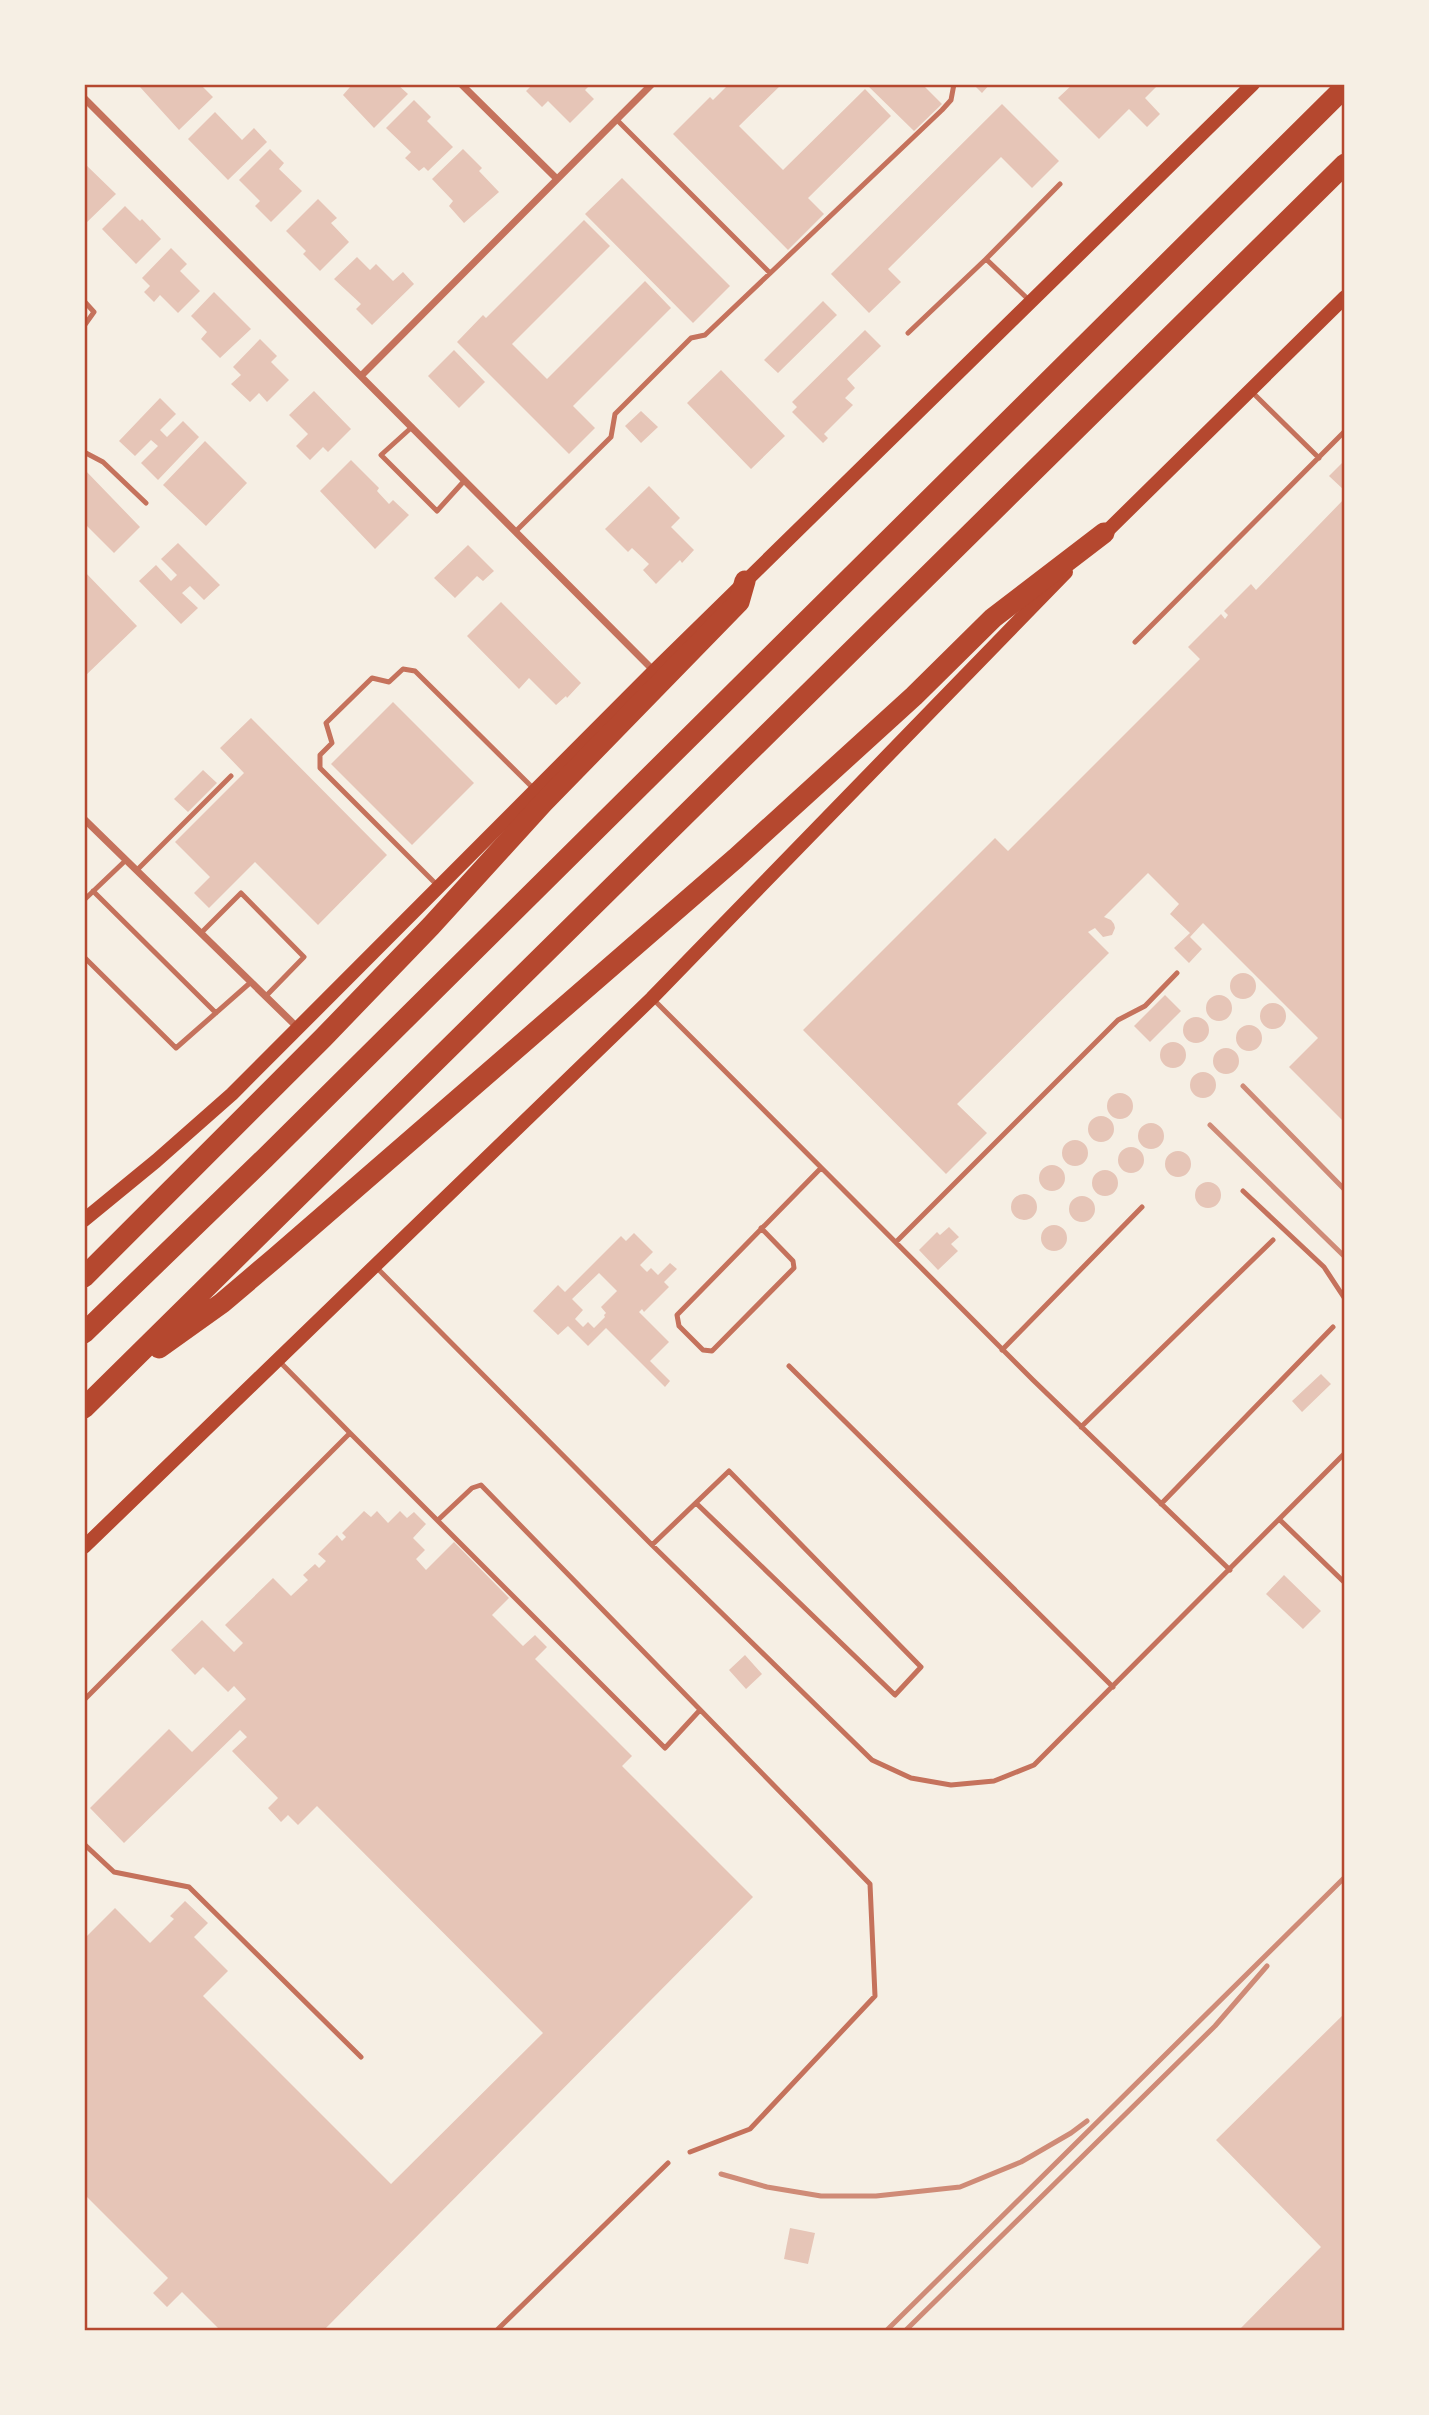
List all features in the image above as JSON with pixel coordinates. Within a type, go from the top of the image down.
[{"type":"highway","points":[[84,1333],[295,1129],[1345,87]]},
{"type":"highway","points":[[84,1408],[1345,163]]},
{"type":"highway","points":[[104,1388],[222,1303],[275,1258],[736,858],[914,696],[993,618],[1104,533]]},
{"type":"highway","points":[[84,1277],[432,926],[543,803],[739,602],[745,581]]},
{"type":"main road","points":[[84,1220],[232,1094],[654,671],[1031,302],[1246,86]]},
{"type":"main road","points":[[84,1547],[652,998],[1104,533],[1345,297]]},
{"type":"street","points":[[461,84],[556,178]]},
{"type":"street","points":[[361,376],[652,84]]},
{"type":"street","points":[[84,98],[654,671]]},
{"type":"street","points":[[84,819],[297,1027]]},
{"type":"lane","points":[[516,531],[611,437],[615,414],[691,338],[705,335],[942,110],[951,100],[954,84]]},
{"type":"lane","points":[[617,119],[770,273]]},
{"type":"lane","points":[[908,332],[986,259],[1060,184]]},
{"type":"lane","points":[[986,259],[1031,302]]},
{"type":"lane","points":[[84,301],[94,312],[84,326]]},
{"type":"lane","points":[[1250,390],[1319,458]]},
{"type":"lane","points":[[412,427],[381,455],[437,511],[465,480]]},
{"type":"lane","points":[[1135,642],[1345,431]]},
{"type":"lane","points":[[84,452],[103,462],[146,503]]},
{"type":"lane","points":[[439,886],[320,768],[320,755],[332,743],[326,723],[372,678],[389,682],[403,669],[415,671],[535,790]]},
{"type":"lane","points":[[137,870],[231,776]]},
{"type":"lane","points":[[84,900],[126,860]]},
{"type":"lane","points":[[93,891],[216,1013]]},
{"type":"lane","points":[[201,933],[241,893],[304,957],[266,996]]},
{"type":"lane","points":[[84,957],[177,1048],[251,982]]},
{"type":"lane","points":[[896,1242],[1118,1020],[1145,1006],[1177,973]]},
{"type":"lane","points":[[652,998],[1002,1350],[1230,1570]]},
{"type":"lane","points":[[761,1228],[793,1261],[794,1268],[712,1351],[703,1350],[679,1326],[677,1315],[761,1228],[821,1168]]},
{"type":"lane","points":[[1243,1191],[1324,1267],[1345,1299]]},
{"type":"lane","points":[[1002,1350],[1142,1207]]},
{"type":"lane","points":[[1082,1427],[1273,1240]]},
{"type":"lane","points":[[375,1266],[652,1545],[872,1760],[911,1778],[951,1785],[994,1781],[1034,1765],[1345,1453]]},
{"type":"lane","points":[[1161,1504],[1333,1327]]},
{"type":"lane","points":[[278,1360],[665,1748],[700,1710]]},
{"type":"lane","points":[[789,1366],[1113,1687]]},
{"type":"lane","points":[[84,1700],[350,1433]]},
{"type":"lane","points":[[652,1545],[729,1471],[921,1668],[895,1695],[696,1503]]},
{"type":"lane","points":[[438,1520],[472,1488],[481,1485],[870,1884],[875,1996],[750,2129],[690,2151]]},
{"type":"lane","points":[[1280,1520],[1345,1583]]},
{"type":"lane","points":[[84,1844],[114,1872],[189,1887],[362,2057]]},
{"type":"lane","points":[[496,2331],[668,2163]]},
{"type":"building","points":[[143,84],[200,84],[213,97],[179,130],[140,87]]},
{"type":"building","points":[[347,84],[397,84],[408,94],[374,128],[343,95],[350,87]]},
{"type":"building","points":[[533,84],[591,84],[585,90],[594,99],[570,123],[548,101],[542,107],[526,91]]},
{"type":"building","points":[[729,84],[782,84],[739,126],[783,170],[865,89],[891,116],[808,198],[824,214],[788,250],[673,134],[710,97],[713,100]]},
{"type":"building","points":[[866,84],[922,84],[942,104],[914,131]]},
{"type":"building","points":[[973,84],[990,84],[982,93]]},
{"type":"building","points":[[1073,84],[1159,84],[1145,98],[1160,114],[1147,127],[1129,109],[1099,139],[1058,98]]},
{"type":"building","points":[[414,100],[431,117],[427,121],[453,147],[428,171],[424,167],[419,171],[405,158],[411,152],[386,128]]},
{"type":"building","points":[[1002,104],[1059,161],[1032,188],[1001,157],[888,269],[901,282],[869,313],[831,274]]},
{"type":"building","points":[[215,112],[242,140],[254,128],[267,142],[228,180],[188,139]]},
{"type":"building","points":[[270,149],[284,163],[279,169],[302,191],[271,222],[255,206],[260,201],[239,180]]},
{"type":"building","points":[[463,149],[482,168],[479,171],[499,192],[464,223],[449,206],[453,201],[432,179]]},
{"type":"building","points":[[84,163],[116,194],[84,225]]},
{"type":"building","points":[[622,178],[730,286],[693,323],[585,214]]},
{"type":"building","points":[[318,199],[337,218],[331,223],[349,242],[320,271],[303,254],[306,251],[286,231]]},
{"type":"building","points":[[125,206],[161,239],[136,264],[102,229]]},
{"type":"building","points":[[584,220],[610,246],[512,344],[547,379],[645,281],[671,308],[573,406],[595,428],[569,454],[457,342],[483,315],[486,318]]},
{"type":"building","points":[[171,248],[187,264],[180,271],[200,291],[178,313],[160,295],[154,302],[144,292],[150,286],[142,278]]},
{"type":"building","points":[[357,257],[370,270],[376,264],[393,281],[403,272],[414,284],[372,325],[356,309],[361,304],[334,279]]},
{"type":"building","points":[[214,292],[251,329],[220,358],[201,339],[207,332],[191,316]]},
{"type":"building","points":[[823,301],[837,315],[778,373],[764,360]]},
{"type":"building","points":[[865,330],[881,346],[847,379],[855,388],[845,398],[853,405],[824,434],[828,438],[823,443],[792,412],[797,407],[792,402]]},
{"type":"building","points":[[260,339],[277,356],[271,362],[289,380],[267,402],[259,393],[250,402],[231,384],[241,375],[233,367]]},
{"type":"building","points":[[454,350],[485,382],[459,408],[428,376]]},
{"type":"building","points":[[721,370],[785,436],[751,469],[687,403]]},
{"type":"building","points":[[314,391],[351,429],[328,452],[323,447],[310,460],[296,446],[308,434],[289,415]]},
{"type":"building","points":[[160,398],[176,414],[160,430],[167,437],[183,421],[199,437],[158,480],[141,463],[158,446],[151,440],[135,456],[119,441]]},
{"type":"building","points":[[641,411],[658,427],[641,443],[625,426]]},
{"type":"building","points":[[205,441],[247,483],[206,526],[163,485]]},
{"type":"building","points":[[351,460],[379,488],[377,491],[389,504],[393,500],[409,515],[375,549],[320,491]]},
{"type":"building","points":[[1345,460],[1345,491],[1329,476]]},
{"type":"building","points":[[84,469],[140,527],[114,553],[84,523]]},
{"type":"building","points":[[649,486],[680,518],[671,527],[694,550],[656,584],[643,570],[649,564],[632,548],[628,552],[605,529]]},
{"type":"building","points":[[1345,498],[1345,1123],[1289,1067],[1318,1038],[1203,923],[1190,937],[1202,949],[1189,963],[1174,948],[1190,933],[1170,914],[1179,904],[1148,873],[1104,917],[1114,924],[1112,935],[1103,937],[1095,928],[1088,932],[1109,953],[957,1104],[987,1133],[946,1174],[803,1030],[995,838],[1008,851],[1200,659],[1188,647],[1221,614],[1225,619],[1228,615],[1224,611],[1251,584],[1256,590]]},
{"type":"building","points":[[178,543],[220,585],[204,600],[190,586],[182,593],[198,608],[181,624],[139,581],[156,565],[171,581],[177,575],[161,559]]},
{"type":"building","points":[[468,545],[494,571],[483,581],[477,576],[455,598],[434,578]]},
{"type":"building","points":[[84,571],[137,626],[84,677]]},
{"type":"building","points":[[501,602],[581,683],[556,705],[529,678],[519,689],[467,636]]},
{"type":"building","points":[[393,702],[474,783],[412,845],[331,764]]},
{"type":"building","points":[[251,718],[387,855],[318,925],[255,862],[209,908],[194,893],[210,877],[175,842],[244,773],[220,748]]},
{"type":"building","points":[[203,770],[217,783],[188,812],[174,799]]},
{"type":"building","points":[[1243,973],[1252,977],[1256,986],[1252,995],[1243,999],[1234,995],[1230,986],[1234,977]]},
{"type":"building","points":[[1165,995],[1181,1011],[1150,1042],[1134,1026]]},
{"type":"building","points":[[1219,995],[1228,999],[1232,1008],[1228,1017],[1219,1021],[1210,1017],[1206,1008],[1210,999]]},
{"type":"building","points":[[1273,1003],[1282,1007],[1286,1016],[1282,1025],[1273,1029],[1264,1025],[1260,1016],[1264,1007]]},
{"type":"building","points":[[1196,1017],[1205,1021],[1209,1030],[1205,1039],[1196,1043],[1187,1039],[1183,1030],[1187,1021]]},
{"type":"building","points":[[1249,1025],[1258,1029],[1262,1038],[1258,1047],[1249,1051],[1240,1047],[1236,1038],[1240,1029]]},
{"type":"building","points":[[1173,1042],[1182,1046],[1186,1055],[1182,1064],[1173,1068],[1164,1064],[1160,1055],[1164,1046]]},
{"type":"building","points":[[1226,1048],[1235,1052],[1239,1061],[1235,1070],[1226,1074],[1217,1070],[1213,1061],[1217,1052]]},
{"type":"building","points":[[1203,1072],[1212,1076],[1216,1085],[1212,1094],[1203,1098],[1194,1094],[1190,1085],[1194,1076]]},
{"type":"building","points":[[1120,1093],[1129,1097],[1133,1106],[1129,1115],[1120,1119],[1111,1115],[1107,1106],[1111,1097]]},
{"type":"building","points":[[1101,1116],[1110,1120],[1114,1129],[1110,1138],[1101,1142],[1092,1138],[1088,1129],[1092,1120]]},
{"type":"building","points":[[1151,1123],[1160,1127],[1164,1136],[1160,1145],[1151,1149],[1142,1145],[1138,1136],[1142,1127]]},
{"type":"building","points":[[1075,1140],[1084,1144],[1088,1153],[1084,1162],[1075,1166],[1066,1162],[1062,1153],[1066,1144]]},
{"type":"building","points":[[1131,1147],[1140,1151],[1144,1160],[1140,1169],[1131,1173],[1122,1169],[1118,1160],[1122,1151]]},
{"type":"building","points":[[1178,1151],[1187,1155],[1191,1164],[1187,1173],[1178,1177],[1169,1173],[1165,1164],[1169,1155]]},
{"type":"building","points":[[1052,1165],[1061,1169],[1065,1178],[1061,1187],[1052,1191],[1043,1187],[1039,1178],[1043,1169]]},
{"type":"building","points":[[1105,1170],[1114,1174],[1118,1183],[1114,1192],[1105,1196],[1096,1192],[1092,1183],[1096,1174]]},
{"type":"building","points":[[1208,1182],[1217,1186],[1221,1195],[1217,1204],[1208,1208],[1199,1204],[1195,1195],[1199,1186]]},
{"type":"building","points":[[1024,1194],[1033,1198],[1037,1207],[1033,1216],[1024,1220],[1015,1216],[1011,1207],[1015,1198]]},
{"type":"building","points":[[1082,1196],[1091,1200],[1095,1209],[1091,1218],[1082,1222],[1073,1218],[1069,1209],[1073,1200]]},
{"type":"building","points":[[1054,1225],[1063,1229],[1067,1238],[1063,1247],[1054,1251],[1045,1247],[1041,1238],[1045,1229]]},
{"type":"building","points":[[949,1227],[959,1237],[951,1244],[958,1251],[938,1270],[919,1250],[937,1232],[940,1235]]},
{"type":"building","points":[[634,1233],[653,1252],[640,1265],[647,1272],[651,1268],[658,1275],[670,1263],[677,1269],[664,1282],[669,1287],[644,1312],[642,1309],[639,1312],[669,1342],[650,1361],[670,1381],[665,1387],[606,1328],[588,1346],[568,1326],[558,1335],[533,1311],[558,1285],[565,1292],[621,1236],[626,1241]],"holes":[[[599,1273],[617,1291],[601,1307],[606,1313],[605,1317],[594,1328],[588,1322],[583,1327],[575,1319],[583,1310],[572,1299]]]},
{"type":"building","points":[[1321,1374],[1331,1384],[1302,1412],[1292,1401]]},
{"type":"building","points":[[364,1511],[371,1517],[377,1511],[388,1523],[400,1511],[407,1518],[414,1512],[426,1524],[413,1538],[425,1550],[416,1559],[426,1570],[454,1542],[509,1598],[492,1615],[523,1646],[535,1635],[547,1647],[535,1659],[632,1756],[622,1766],[753,1897],[325,2329],[327,2331],[221,2331],[182,2292],[167,2307],[153,2293],[168,2278],[84,2194],[84,1939],[115,1908],[150,1943],[174,1919],[170,1916],[185,1901],[208,1923],[194,1937],[228,1971],[203,1996],[391,2184],[543,2033],[317,1806],[298,1825],[288,1815],[281,1822],[268,1808],[278,1798],[232,1751],[247,1737],[240,1730],[124,1843],[90,1808],[169,1729],[192,1752],[246,1699],[234,1686],[228,1692],[203,1667],[195,1675],[171,1650],[202,1620],[234,1652],[243,1643],[225,1625],[273,1578],[291,1596],[308,1580],[303,1575],[315,1564],[319,1568],[326,1561],[318,1554],[337,1535],[342,1541],[346,1537],[342,1533]]},
{"type":"building","points":[[1284,1575],[1321,1611],[1303,1629],[1266,1594]]},
{"type":"building","points":[[745,1655],[762,1674],[746,1689],[729,1670]]},
{"type":"building","points":[[1345,2013],[1345,2331],[1238,2331],[1321,2247],[1216,2140]]},
{"type":"building","points":[[790,2228],[815,2233],[808,2264],[784,2259]]},
{"type":"railway","points":[[1243,1086],[1345,1190]]},
{"type":"railway","points":[[1210,1125],[1345,1257]]},
{"type":"railway","points":[[886,2331],[1345,1877]]},
{"type":"railway","points":[[905,2331],[1215,2026],[1267,1966]]},
{"type":"railway","points":[[721,2174],[767,2187],[821,2196],[876,2196],[960,2187],[1021,2162],[1087,2121]]}]
